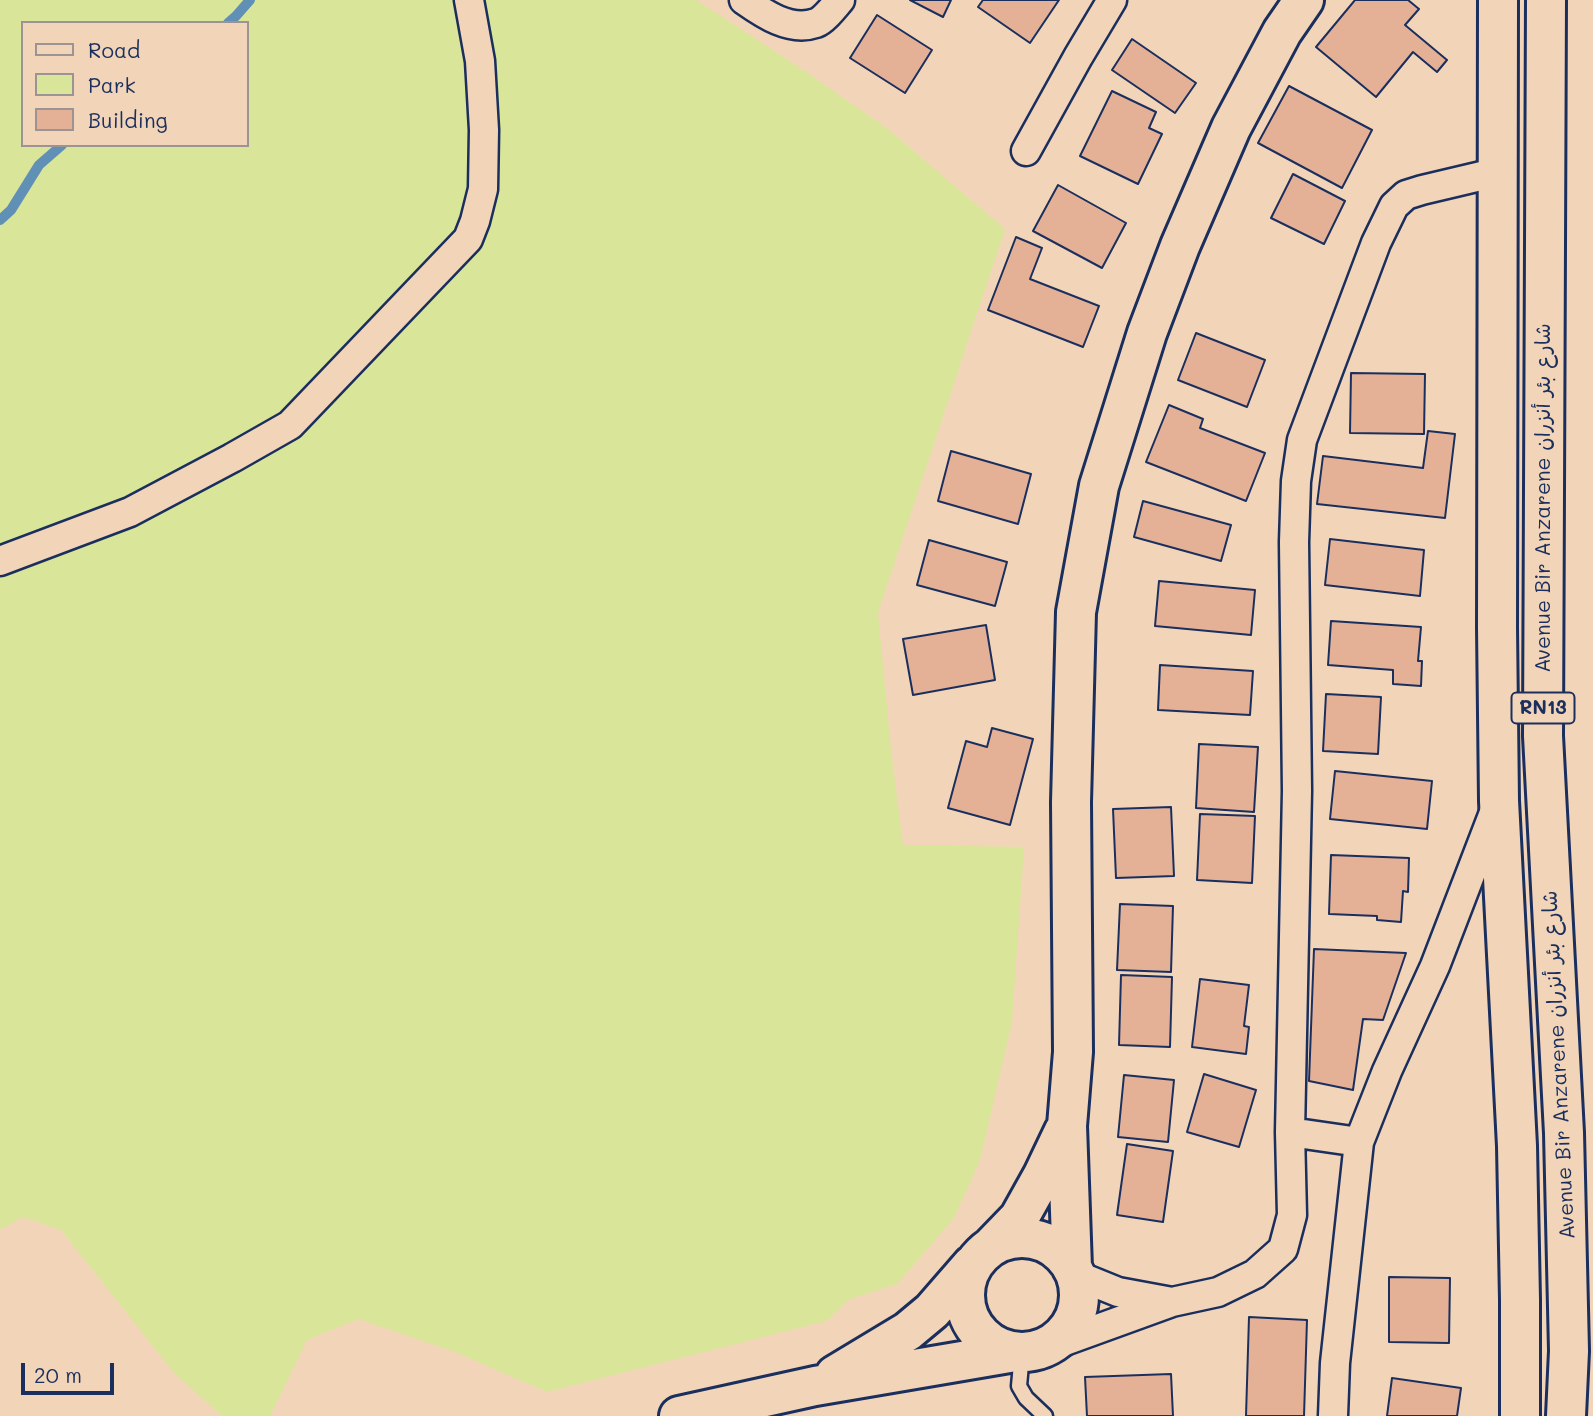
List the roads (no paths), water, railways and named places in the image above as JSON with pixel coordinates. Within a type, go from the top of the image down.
[{"type":"main road","points":[[679,1416],[815,1386],[1028,1351],[1062,1337],[1072,1324],[1078,1309],[1080,1292],[1074,1271],[1067,1125],[1073,1052],[1071,802],[1076,612],[1099,486],[1147,333],[1180,246],[1231,128],[1282,32],[1304,0]]},
{"type":"main road","name":"RN13","points":[[1498,0],[1499,801],[1517,1146],[1520,1416]]},
{"type":"main road","name":"Avenue Bir Anzarene شارع بئر أنزران","points":[[1546,0],[1543,736],[1564,1133],[1569,1351],[1566,1416]]},
{"type":"main road","points":[[815,1386],[908,1331],[932,1311],[1018,1218],[1067,1125]]},
{"type":"main road","points":[[1028,1351],[999,1347],[984,1338],[973,1325],[966,1309],[968,1275],[984,1254],[1008,1240],[1026,1238],[1044,1243],[1061,1253],[1074,1271]]},
{"type":"street","points":[[0,561],[130,512],[290,425],[468,239],[483,189],[484,130],[480,61],[469,0]]},
{"type":"street","points":[[744,0],[763,13],[794,27],[818,23],[840,0]]},
{"type":"street","points":[[1026,151],[1077,57],[1112,0]]},
{"type":"street","points":[[1028,1351],[1172,1303],[1218,1292],[1255,1274],[1283,1249],[1292,1215],[1290,1132],[1297,791],[1294,542],[1296,481],[1302,440],[1376,243],[1394,206],[1406,195],[1498,172]]},
{"type":"street","points":[[1333,1416],[1335,1363],[1359,1142],[1387,1071],[1435,966],[1499,801]]},
{"type":"street","points":[[1290,1132],[1359,1142]]},
{"type":"street","points":[[1074,1271],[1118,1292],[1172,1303]]},
{"type":"lane","points":[[1028,1351],[1019,1387],[1026,1398],[1045,1416]]},
{"type":"waterway","points":[[230,21],[250,0]]},
{"type":"waterway","points":[[0,220],[11,210],[39,165],[60,147]]}]
